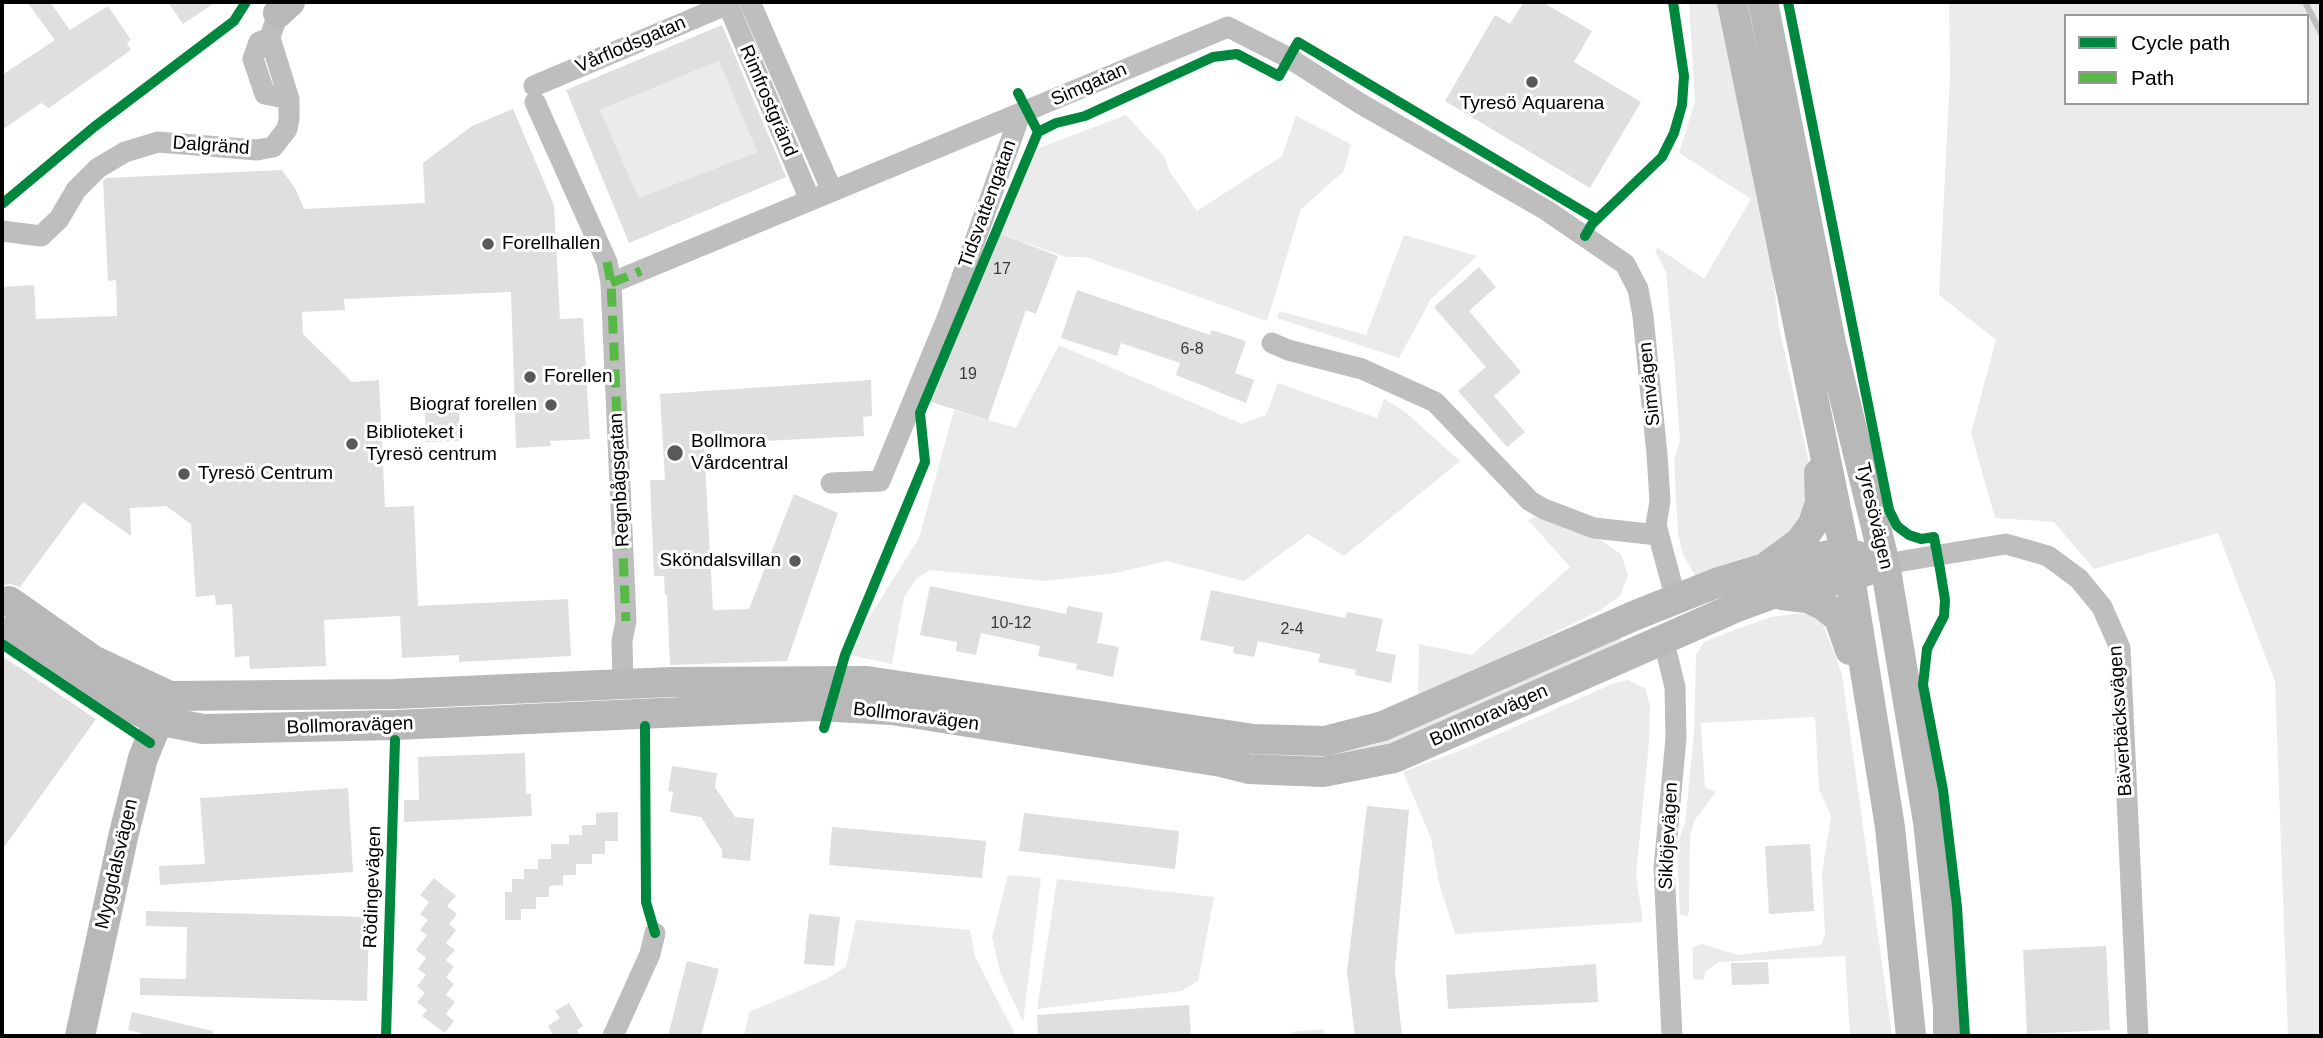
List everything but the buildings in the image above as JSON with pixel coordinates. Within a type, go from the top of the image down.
[{"type":"street","name":"Rimfrostgränd","points":[[750,2],[832,191]]},
{"type":"street","name":"Tyresövägen","points":[[1732,2],[1847,564],[1890,827],[1911,1036]]},
{"type":"street","name":"Tyresövägen","points":[[1763,2],[1831,343],[1885,564],[1928,822],[1948,1007],[1948,1036]]},
{"type":"street","name":"Rimfrostgränd","points":[[727,3],[810,200]]},
{"type":"street","name":"Vårflodsgatan","points":[[535,94],[727,3]]},
{"type":"street","name":"Dalgränd","points":[[8,232],[41,236],[59,219],[76,190],[97,168],[125,152],[158,142],[257,150],[273,147],[287,129],[289,99],[279,18]]},
{"type":"street","name":"Simgatan","points":[[611,283],[1020,116],[1228,27],[1289,58],[1361,104],[1546,209]]},
{"type":"street","name":"Regnbågsgatan","points":[[535,94],[607,262],[611,283],[626,621],[622,641],[623,684]]},
{"type":"street","name":"Tidsvattengatan","points":[[831,484],[880,481],[948,316],[1020,116]]},
{"type":"street","name":"Simvägen","points":[[1546,209],[1625,264],[1638,289],[1657,454],[1658,535],[1676,600]]},
{"type":"street","points":[[1272,342],[1288,351],[1362,369],[1435,402],[1530,501],[1544,509],[1594,527],[1658,535]]},
{"type":"street","name":"Bollmoravägen","points":[[9,601],[163,708],[203,729],[817,706],[892,710],[1221,762],[1249,769],[1323,772],[1394,758],[1663,638],[1769,581],[1813,524],[1819,503],[1818,427]]},
{"type":"street","name":"Bäverbäcksvägen","points":[[1885,564],[2006,544],[2048,556],[2079,579],[2102,607],[2120,648],[2138,1036]]},
{"type":"street","name":"Bollmoravägen","points":[[2,632],[99,692],[163,708],[623,684],[867,681],[1254,738],[1325,741],[1383,726],[1676,600],[1847,564]]},
{"type":"street","points":[[1847,564],[1885,564]]},
{"type":"street","name":"Bollmoravägen","points":[[1769,581],[1823,605],[1839,618],[1870,707]]},
{"type":"street","points":[[1663,638],[1676,600]]},
{"type":"street","name":"Siklöjevägen","points":[[1663,638],[1675,687],[1676,738],[1664,868],[1672,1036]]},
{"type":"street","points":[[623,684],[625,715]]},
{"type":"street","name":"Myggdalsvägen","points":[[80,1036],[124,833],[143,758],[163,708]]},
{"type":"street","points":[[1221,762],[1223,732]]},
{"type":"street","points":[[613,1036],[650,954],[655,933]]},
{"type":"shaded area","points":[[1689,2],[1720,2],[1763,196],[1779,327],[1808,458],[1809,493],[1806,514],[1778,546],[1757,556],[1695,576],[1682,552],[1678,533],[1674,460],[1680,441],[1675,370],[1666,272],[1655,251],[1658,248],[1704,279],[1751,199],[1679,153],[1695,101]]},
{"type":"shaded area","points":[[1949,2],[2321,2],[2321,1036],[2288,1036],[2275,681],[2218,533],[2094,569],[2054,522],[1995,518],[1971,433],[1996,340],[1939,295],[1950,75]]},
{"type":"shaded area","points":[[719,61],[757,152],[639,198],[600,110]]},
{"type":"shaded area","points":[[1126,115],[1164,156],[1170,172],[1197,211],[1282,156],[1296,116],[1351,144],[1344,171],[1301,209],[1267,321],[1086,257],[1066,257],[996,232],[1034,150]]},
{"type":"shaded area","points":[[1404,235],[1477,256],[1431,299],[1399,358],[1277,318],[1279,311],[1366,335]]},
{"type":"shaded area","points":[[1059,345],[1242,424],[1266,415],[1278,383],[1377,418],[1384,399],[1404,411],[1460,461],[1344,556],[1308,534],[1244,581],[1166,561],[1116,573],[1046,581],[930,570],[917,578],[904,597],[892,664],[846,654],[919,538],[954,410],[1016,428]]},
{"type":"shaded area","points":[[1536,517],[1594,536],[1621,554],[1628,575],[1620,596],[1599,611],[1418,699],[1419,644],[1472,655],[1570,567],[1528,520]]},
{"type":"shaded area","points":[[1800,613],[1821,619],[1842,674],[1892,1036],[1850,1036],[1845,956],[1719,962],[1705,972],[1704,980],[1693,979],[1693,947],[1702,944],[1737,955],[1821,945],[1825,934],[1822,873],[1831,816],[1819,789],[1815,717],[1701,723],[1705,787],[1716,792],[1694,821],[1690,837],[1689,911],[1688,916],[1680,915],[1677,845],[1685,823],[1694,734],[1696,655],[1704,642],[1771,617]]},
{"type":"shaded area","points":[[1619,637],[1623,645],[1385,746],[1320,758],[1255,753],[1278,750]]},
{"type":"shaded area","points":[[1628,680],[1645,688],[1650,706],[1636,875],[1643,922],[1455,934],[1439,883],[1431,838],[1403,772],[1464,749],[1617,682]]},
{"type":"shaded area","points":[[1008,875],[1041,878],[1023,1022],[1000,972],[992,937]]},
{"type":"shaded area","points":[[1057,879],[1214,897],[1198,981],[1182,991],[1037,1009]]},
{"type":"shaded area","points":[[856,920],[970,930],[975,957],[1016,1036],[744,1036],[749,1012],[827,979],[846,966]]},
{"type":"shaded area","points":[[1324,1029],[1325,1036],[1292,1036],[1291,1032]]},
{"type":"waterway","points":[[2305,2],[2321,33]]},
{"type":"marked path","points":[[607,262],[611,283],[626,621]]},
{"type":"marked path","points":[[611,283],[641,271]]},
{"type":"cycle path","points":[[2,204],[94,127],[234,21],[246,2]]},
{"type":"cycle path","points":[[1585,236],[1592,224],[1662,157],[1674,133],[1682,105],[1684,76],[1673,2]]},
{"type":"cycle path","points":[[1788,2],[1889,510],[1897,526],[1909,535],[1921,539],[1934,537],[1940,569],[1945,600],[1944,616],[1927,649],[1923,685],[1943,790],[1957,907],[1965,1036]]},
{"type":"cycle path","points":[[1018,93],[1038,132],[1056,123],[1085,116],[1213,57],[1237,54],[1279,76],[1298,42],[1596,219]]},
{"type":"cycle path","points":[[824,728],[845,655],[925,462],[920,413],[1038,132]]},
{"type":"cycle path","points":[[2,644],[150,743]]},
{"type":"cycle path","points":[[645,726],[646,902],[655,933]]},
{"type":"cycle path","name":"Rödingevägen","points":[[386,1036],[395,740]]},
{"type":"place","name":"Tyresö Aquarena","points":[[1532,82]]},
{"type":"place","name":"Forellhallen","points":[[488,244]]},
{"type":"place","name":"Forellen","points":[[530,377]]},
{"type":"place","name":"Biograf forellen","points":[[551,405]]},
{"type":"place","name":"Biblioteket i Tyresö centrum","points":[[352,444]]},
{"type":"place","name":"Bollmora Vårdcentral","points":[[675,453]]},
{"type":"place","name":"Tyresö Centrum","points":[[184,474]]},
{"type":"place","name":"Sköndalsvillan","points":[[795,561]]}]
